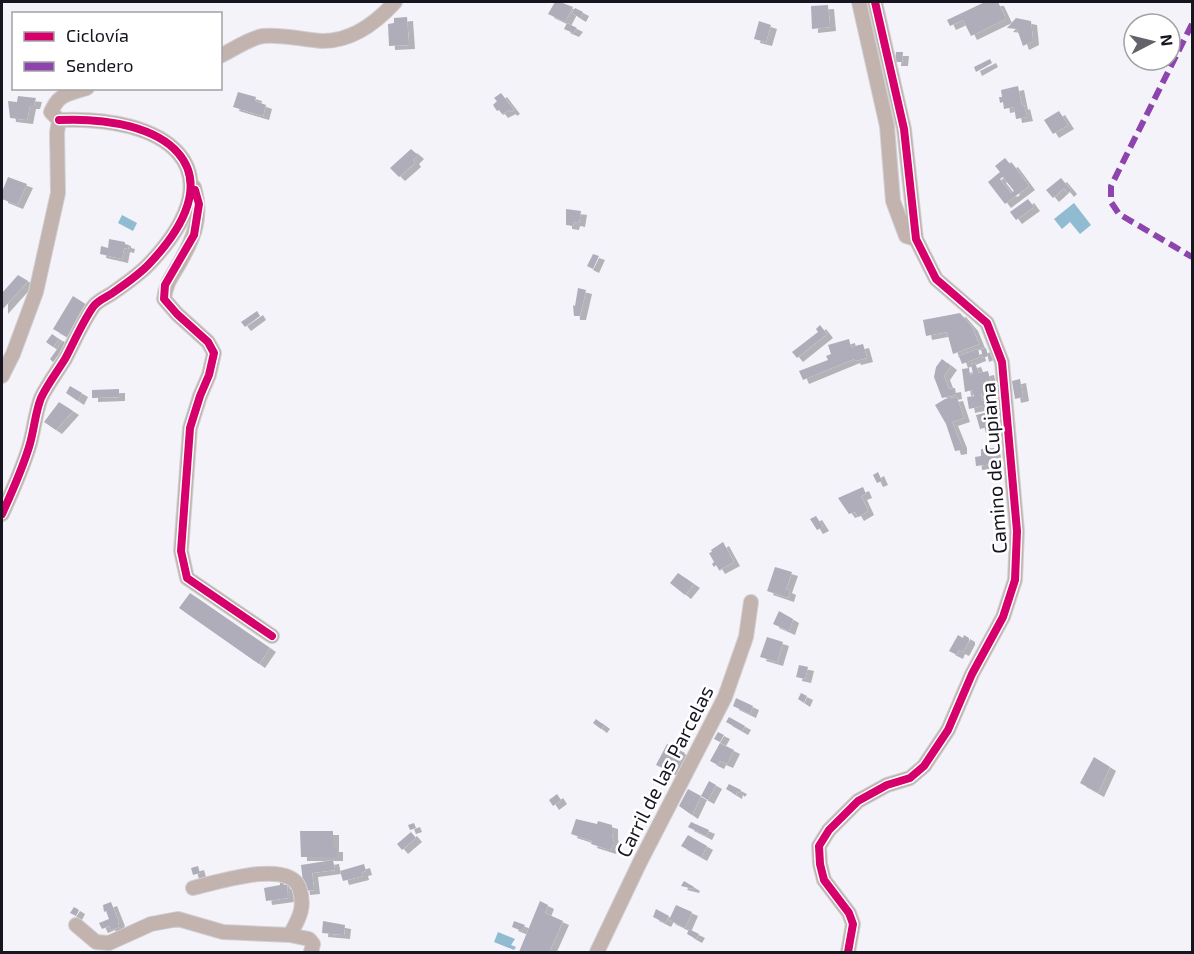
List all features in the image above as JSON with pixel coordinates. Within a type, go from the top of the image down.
[{"type":"street","points":[[222,55],[260,36],[289,36],[323,40],[346,39],[371,25],[395,2]]},
{"type":"street","name":"Camino de Cupiana","points":[[859,2],[887,126],[893,201],[906,236],[916,239]]},
{"type":"street","name":"Camino de Cupiana","points":[[848,952],[853,924],[849,913],[824,880],[819,846],[829,830],[858,801],[887,785],[910,777],[924,766],[948,730],[972,674],[1003,617],[1015,580],[1017,531],[1002,362],[987,323],[936,279],[916,239],[904,129],[875,2]]},
{"type":"street","points":[[80,90],[64,95],[56,101],[51,112],[59,120],[81,119],[127,126],[152,134],[176,149],[188,164],[199,204],[194,235],[165,285],[164,299],[208,342],[214,353],[209,375],[190,428],[181,551],[187,578],[272,636]]},
{"type":"street","points":[[2,376],[13,354],[36,292],[58,193],[57,133],[59,120]]},
{"type":"street","points":[[2,514],[21,471],[41,399],[94,305],[150,264],[168,242],[182,222],[190,202],[192,179]]},
{"type":"street","name":"Carril de las Parcelas","points":[[597,952],[640,862],[725,697],[746,637],[751,602]]},
{"type":"street","points":[[193,888],[266,872],[288,876],[297,883],[302,897],[302,913],[290,935]]},
{"type":"street","points":[[76,925],[96,942],[109,943],[150,924],[178,919],[223,932],[290,935],[309,939],[313,944],[310,952]]},
{"type":"water","points":[[1074,203],[1091,225],[1080,234],[1070,222],[1062,229],[1054,219]]},
{"type":"water","points":[[122,215],[137,223],[133,231],[118,223]]},
{"type":"water","points":[[498,932],[515,939],[511,945],[516,947],[514,950],[494,942]]},
{"type":"building","points":[[555,2],[573,7],[565,22],[548,14]]},
{"type":"building","points":[[985,2],[998,2],[1006,19],[971,36],[963,20],[950,26],[947,20]]},
{"type":"building","points":[[828,5],[830,27],[812,29],[811,6]]},
{"type":"building","points":[[575,8],[583,12],[580,18],[572,13]]},
{"type":"building","points":[[407,17],[409,45],[389,46],[388,24],[394,23],[394,18]]},
{"type":"building","points":[[1016,18],[1031,21],[1033,41],[1023,46],[1017,29],[1007,28]]},
{"type":"building","points":[[759,21],[771,25],[766,42],[754,39]]},
{"type":"building","points":[[567,23],[577,28],[573,33],[564,29]]},
{"type":"building","points":[[896,52],[903,52],[902,62],[895,62]]},
{"type":"building","points":[[990,59],[992,63],[976,72],[974,67]]},
{"type":"building","points":[[1018,86],[1027,117],[1016,119],[1014,107],[1004,109],[999,97],[1002,97],[1001,90]]},
{"type":"building","points":[[238,92],[256,97],[255,101],[266,105],[263,116],[233,107]]},
{"type":"building","points":[[501,93],[514,110],[511,112],[510,110],[502,114],[493,105],[497,101],[494,98]]},
{"type":"building","points":[[18,96],[36,98],[34,105],[30,105],[27,120],[10,118],[8,101],[17,102]]},
{"type":"building","points":[[1059,111],[1068,125],[1053,134],[1044,120]]},
{"type":"building","points":[[411,149],[418,155],[413,160],[415,163],[399,177],[390,168]]},
{"type":"building","points":[[1005,158],[1010,164],[1012,163],[1029,186],[1005,204],[988,182],[1000,172],[995,166]],"holes":[[[1003,177],[1014,191],[1011,193],[1000,179]]]},
{"type":"building","points":[[8,177],[27,184],[17,205],[2,199],[2,192]]},
{"type":"building","points":[[1061,178],[1071,190],[1068,193],[1064,188],[1053,198],[1046,190]]},
{"type":"building","points":[[1028,199],[1034,207],[1016,220],[1010,212]]},
{"type":"building","points":[[566,209],[581,211],[579,223],[574,222],[573,226],[566,225]]},
{"type":"building","points":[[109,239],[129,245],[128,249],[124,248],[122,259],[100,254],[101,246],[108,248]]},
{"type":"building","points":[[593,254],[599,256],[593,269],[587,266]]},
{"type":"building","points":[[18,275],[28,281],[2,310],[2,293]]},
{"type":"building","points":[[578,288],[586,290],[580,316],[574,316],[573,305],[575,306]]},
{"type":"building","points":[[73,296],[87,305],[67,337],[53,329]]},
{"type":"building","points":[[257,311],[260,316],[245,327],[241,322]]},
{"type":"building","points":[[960,313],[972,327],[979,344],[953,354],[947,332],[926,336],[923,320]]},
{"type":"building","points":[[820,325],[827,334],[797,358],[792,352],[818,332],[816,329]]},
{"type":"building","points":[[52,334],[59,339],[53,347],[46,342]]},
{"type":"building","points":[[849,339],[851,347],[863,344],[867,358],[855,361],[854,359],[803,380],[799,371],[828,360],[826,356],[831,354],[828,345]]},
{"type":"building","points":[[63,341],[67,344],[53,362],[50,359]]},
{"type":"building","points":[[986,348],[988,356],[983,358],[981,349]]},
{"type":"building","points":[[978,349],[980,357],[962,364],[959,356]]},
{"type":"building","points":[[942,359],[951,366],[944,376],[949,389],[955,388],[956,395],[942,398],[934,377],[936,367]]},
{"type":"building","points":[[975,363],[979,373],[988,371],[993,392],[997,391],[999,399],[996,403],[969,409],[967,397],[974,396],[972,390],[965,392],[962,369],[969,368],[970,375],[973,374],[971,364]],"holes":[[[989,392],[991,399],[982,401],[981,394]]]},
{"type":"building","points":[[1020,379],[1023,397],[1015,399],[1012,381]]},
{"type":"building","points":[[70,386],[82,393],[78,401],[66,393]]},
{"type":"building","points":[[119,389],[119,397],[92,398],[92,390]]},
{"type":"building","points":[[957,397],[964,418],[952,422],[961,444],[961,450],[955,451],[946,424],[935,405],[945,399]]},
{"type":"building","points":[[59,402],[73,411],[56,430],[44,422]]},
{"type":"building","points":[[992,411],[995,425],[980,429],[976,415]]},
{"type":"building","points":[[994,448],[996,460],[993,460],[993,464],[976,466],[975,457],[981,456],[981,449]]},
{"type":"building","points":[[878,472],[882,481],[877,483],[873,475]]},
{"type":"building","points":[[863,487],[866,494],[861,496],[868,511],[858,517],[855,512],[849,514],[838,498]]},
{"type":"building","points":[[816,516],[823,527],[817,530],[810,519]]},
{"type":"building","points":[[723,542],[734,562],[719,570],[716,565],[714,567],[712,564],[714,562],[709,553]]},
{"type":"building","points":[[775,567],[792,572],[786,589],[790,591],[788,598],[767,591]]},
{"type":"building","points":[[678,573],[694,584],[685,595],[670,583]]},
{"type":"building","points":[[190,593],[270,648],[259,664],[179,608]]},
{"type":"building","points":[[779,611],[793,619],[789,631],[773,624]]},
{"type":"building","points":[[958,635],[963,638],[964,635],[969,638],[969,641],[963,652],[959,650],[957,655],[949,651]]},
{"type":"building","points":[[767,637],[783,642],[777,662],[760,657]]},
{"type":"building","points":[[799,665],[808,667],[805,679],[796,677]]},
{"type":"building","points":[[801,693],[807,696],[804,703],[798,699]]},
{"type":"building","points":[[736,698],[753,706],[750,714],[733,706]]},
{"type":"building","points":[[729,717],[745,726],[742,731],[726,722]]},
{"type":"building","points":[[596,719],[604,725],[601,729],[593,723]]},
{"type":"building","points":[[718,732],[724,735],[720,742],[714,739]]},
{"type":"building","points":[[720,743],[734,750],[727,764],[720,761],[718,765],[710,761]]},
{"type":"building","points":[[667,744],[685,753],[674,773],[656,765]]},
{"type":"building","points":[[1094,757],[1110,767],[1098,793],[1080,783]]},
{"type":"building","points":[[709,781],[716,785],[708,800],[701,796]]},
{"type":"building","points":[[729,784],[741,790],[739,793],[737,791],[736,795],[726,789]]},
{"type":"building","points":[[688,789],[701,796],[692,815],[679,806]]},
{"type":"building","points":[[557,794],[561,800],[553,806],[549,800]]},
{"type":"building","points":[[576,819],[612,825],[614,844],[610,850],[571,834]]},
{"type":"building","points":[[691,822],[709,830],[706,836],[688,827]]},
{"type":"building","points":[[414,823],[416,828],[410,830],[408,825]]},
{"type":"building","points":[[300,831],[333,831],[333,848],[337,848],[337,857],[301,857]]},
{"type":"building","points":[[411,832],[416,838],[402,850],[397,844]]},
{"type":"building","points":[[688,835],[707,846],[701,857],[681,846]]},
{"type":"building","points":[[333,860],[335,870],[312,873],[314,890],[304,891],[301,865]]},
{"type":"building","points":[[364,864],[366,871],[362,872],[363,876],[343,881],[340,871]]},
{"type":"building","points":[[198,866],[200,873],[193,875],[191,868]]},
{"type":"building","points":[[280,879],[283,879],[284,885],[287,884],[288,898],[266,901],[264,888],[280,885]]},
{"type":"building","points":[[684,881],[694,887],[693,889],[681,886]]},
{"type":"building","points":[[540,901],[548,905],[545,913],[563,921],[549,952],[519,952]]},
{"type":"building","points":[[111,902],[119,927],[111,930],[109,926],[102,929],[99,923],[109,919],[106,911],[104,912],[103,905]]},
{"type":"building","points":[[676,905],[692,912],[685,928],[669,920]]},
{"type":"building","points":[[74,907],[79,910],[76,916],[70,913]]},
{"type":"building","points":[[656,909],[669,916],[665,923],[653,917]]},
{"type":"building","points":[[323,921],[345,925],[344,935],[322,933]]},
{"type":"building","points":[[514,921],[525,925],[522,931],[512,927]]},
{"type":"building","points":[[689,929],[699,934],[696,939],[687,934]]},
{"type":"marked path","points":[[1192,24],[1111,186],[1111,202],[1119,214],[1192,257]]},
{"type":"cycle path","points":[[848,952],[853,924],[849,913],[824,880],[819,846],[829,830],[858,801],[887,785],[910,778],[924,766],[948,730],[972,674],[1003,617],[1015,580],[1017,531],[1002,362],[987,323],[936,279],[916,239],[904,129],[875,2]]},
{"type":"cycle path","points":[[2,514],[26,456],[41,398],[89,313],[97,303],[131,280],[150,263],[177,229],[189,199],[189,173],[178,153],[158,137],[130,126],[97,121],[59,120]]},
{"type":"cycle path","points":[[195,190],[199,204],[194,235],[165,285],[164,299],[208,342],[214,353],[209,375],[190,428],[181,551],[187,578],[272,636]]}]
